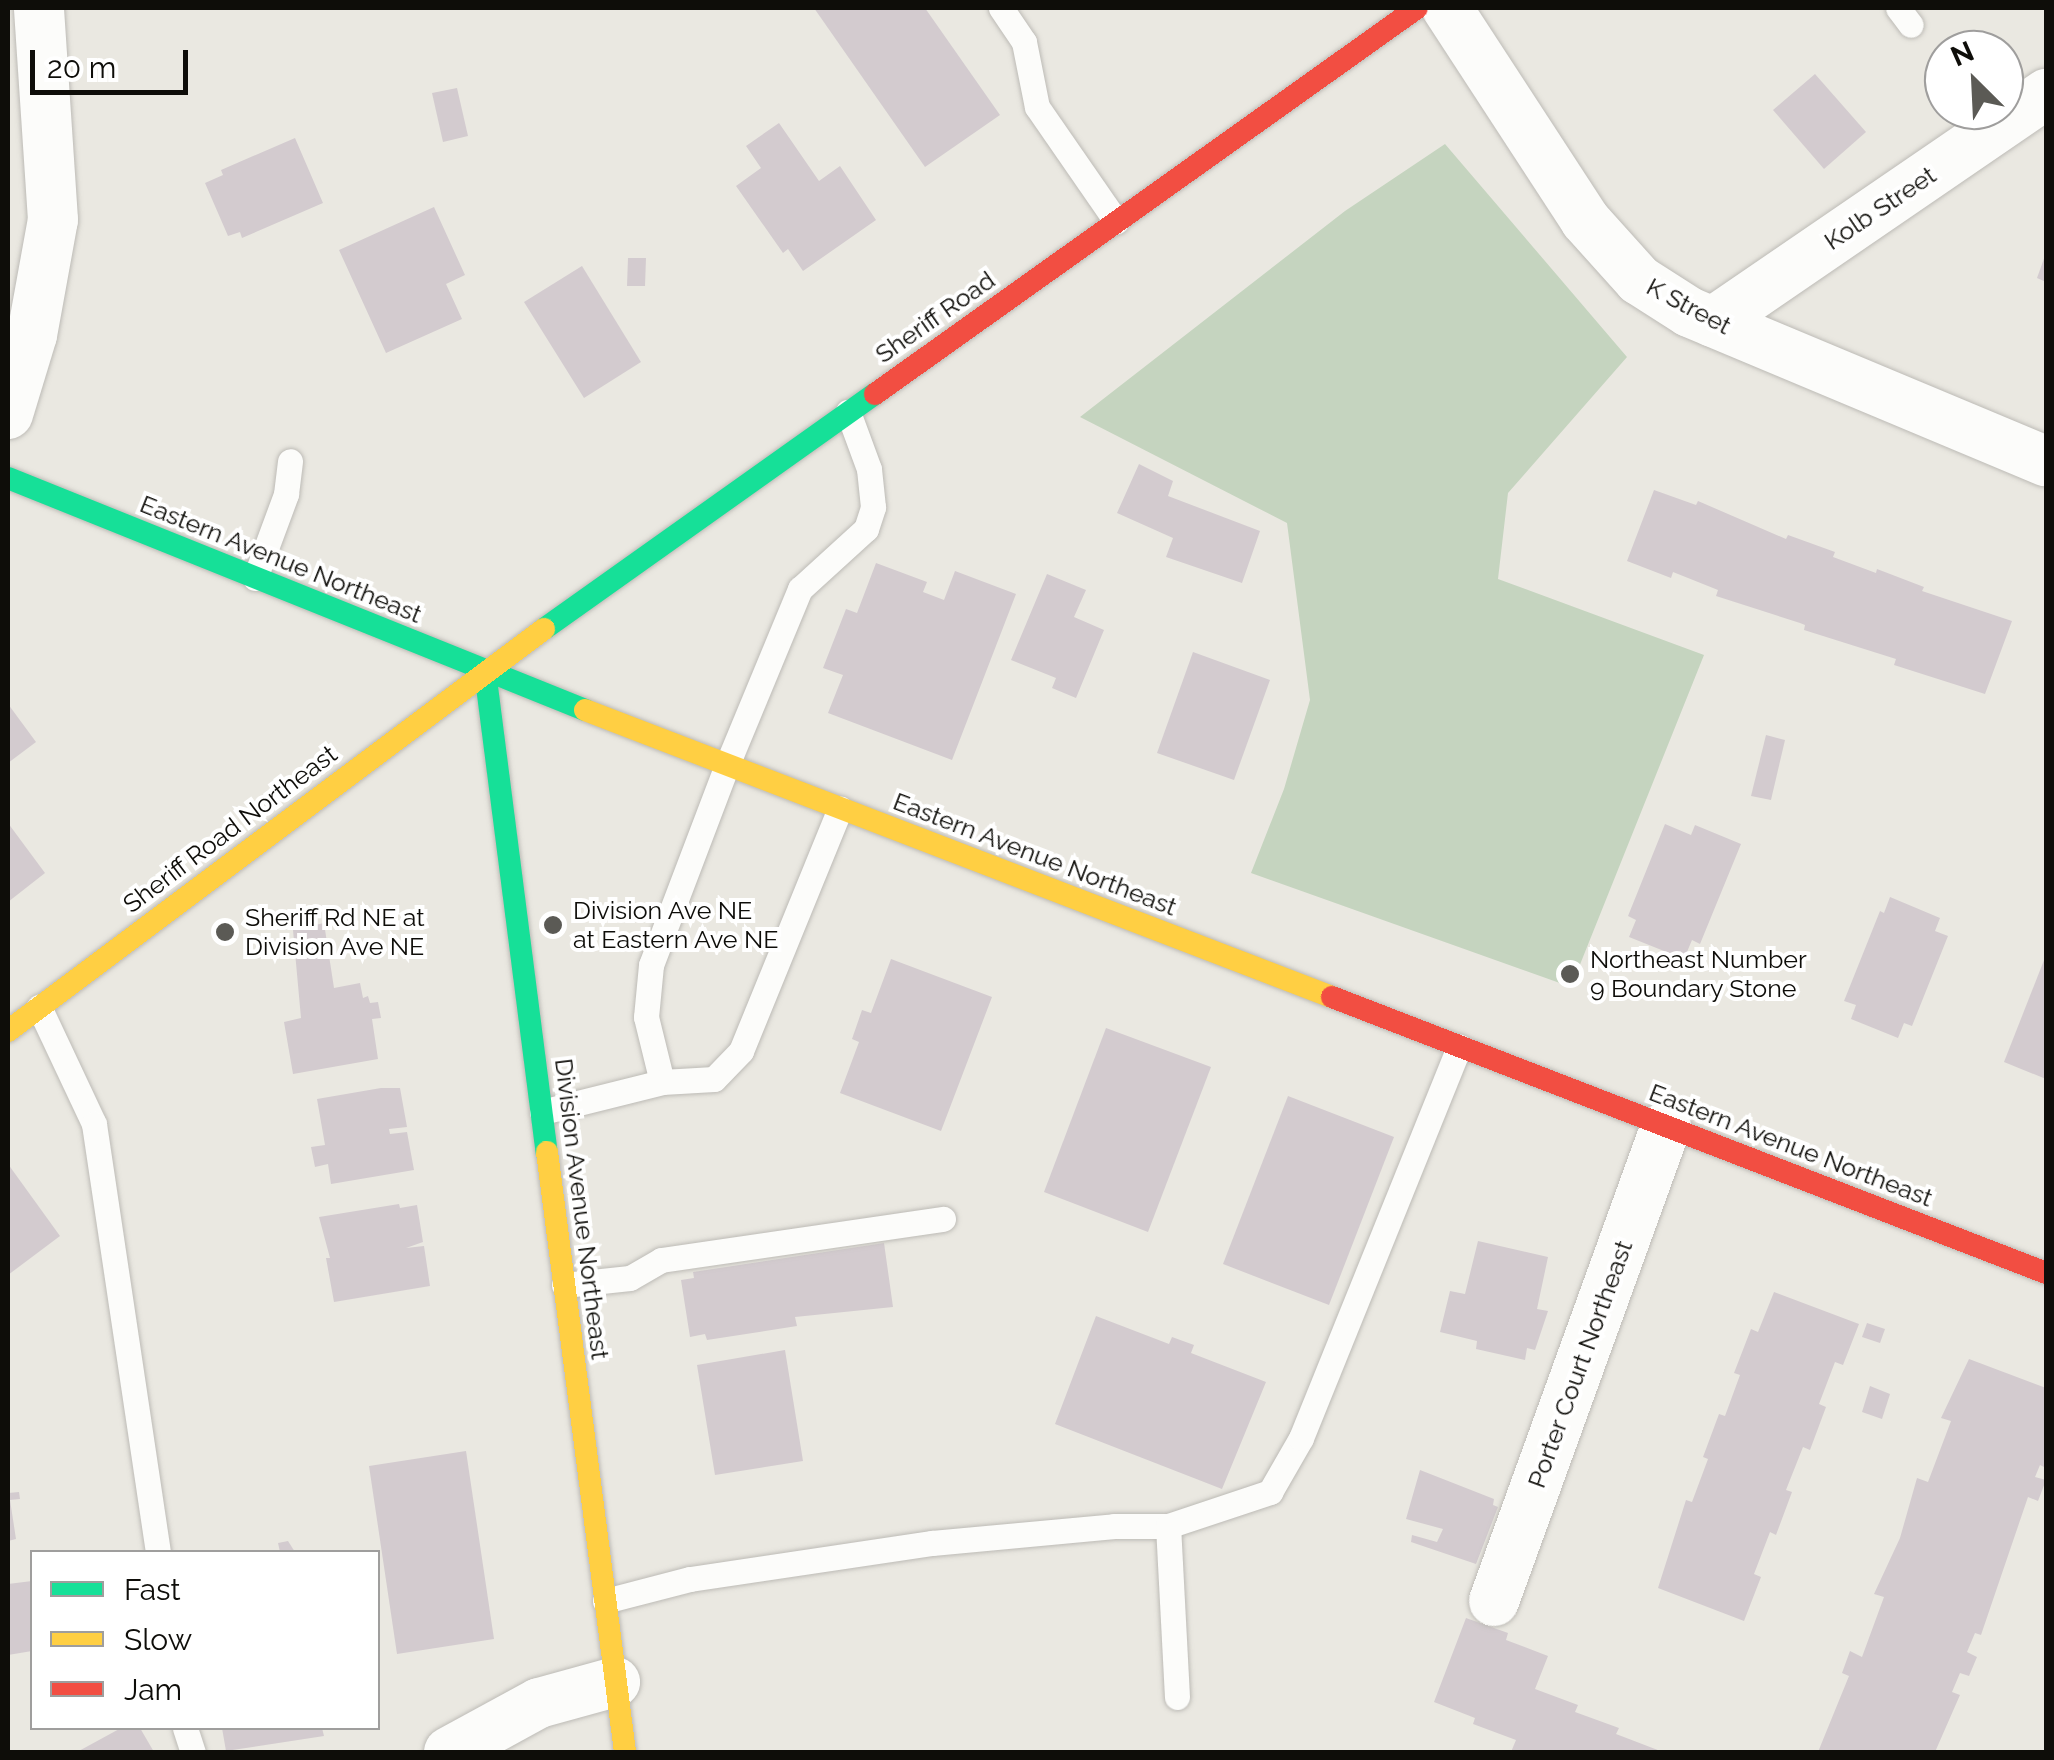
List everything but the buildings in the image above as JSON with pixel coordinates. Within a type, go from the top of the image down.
[{"type":"main road","name":"Sheriff Road","points":[[485,672],[1416,8]]},
{"type":"main road","name":"Eastern Avenue Northeast","points":[[8,478],[485,672],[2046,1273]]},
{"type":"main road","name":"Sheriff Road Northeast","points":[[8,1031],[485,672]]},
{"type":"main road","name":"Division Avenue Northeast","points":[[485,672],[625,1752]]},
{"type":"street","points":[[8,414],[32,335],[52,220],[38,8]]},
{"type":"street","name":"K Street","points":[[1447,8],[1585,220],[1613,254],[1662,298],[2046,461]]},
{"type":"street","name":"Kolb Street","points":[[1713,322],[2046,94]]},
{"type":"street","name":"Porter Court Northeast","points":[[1494,1601],[1666,1126]]},
{"type":"street","points":[[449,1752],[538,1702],[615,1682]]},
{"type":"lane","points":[[1001,8],[1024,42],[1037,107],[1116,222]]},
{"type":"lane","points":[[662,1082],[646,1017],[652,964],[727,765],[800,589],[866,528],[873,508],[869,469],[848,412]]},
{"type":"lane","points":[[255,578],[286,494],[290,460]]},
{"type":"lane","points":[[542,1112],[662,1082],[714,1079],[741,1051],[840,808]]},
{"type":"lane","points":[[39,1007],[94,1124],[158,1550]]},
{"type":"lane","points":[[605,1601],[690,1579],[913,1545],[1114,1526],[1168,1526],[1270,1492],[1302,1438],[1459,1046]]},
{"type":"lane","points":[[564,1285],[630,1278],[661,1260],[943,1219]]},
{"type":"lane","points":[[1168,1526],[1177,1697]]},
{"type":"green space","points":[[1445,144],[1627,357],[1508,493],[1498,579],[1704,655],[1571,987],[1251,873],[1284,789],[1310,700],[1287,523],[1080,417],[1345,211]]},
{"type":"traffic: fast","points":[[544,629],[875,394]]},
{"type":"traffic: fast","points":[[8,478],[585,710]]},
{"type":"traffic: fast","points":[[485,671],[547,1152]]},
{"type":"traffic: slow","points":[[8,1031],[544,629]]},
{"type":"traffic: slow","points":[[585,710],[1332,997]]},
{"type":"traffic: slow","points":[[547,1152],[625,1752]]},
{"type":"traffic: jam","points":[[875,394],[1417,8]]},
{"type":"traffic: jam","points":[[1332,997],[2046,1273]]},
{"type":"place","name":"Division Ave NE at Eastern Ave NE","points":[[553,925]]},
{"type":"place","name":"Sheriff Rd NE at Division Ave NE","points":[[225,932]]},
{"type":"place","name":"Northeast Number 9 Boundary Stone","points":[[1570,974]]}]
